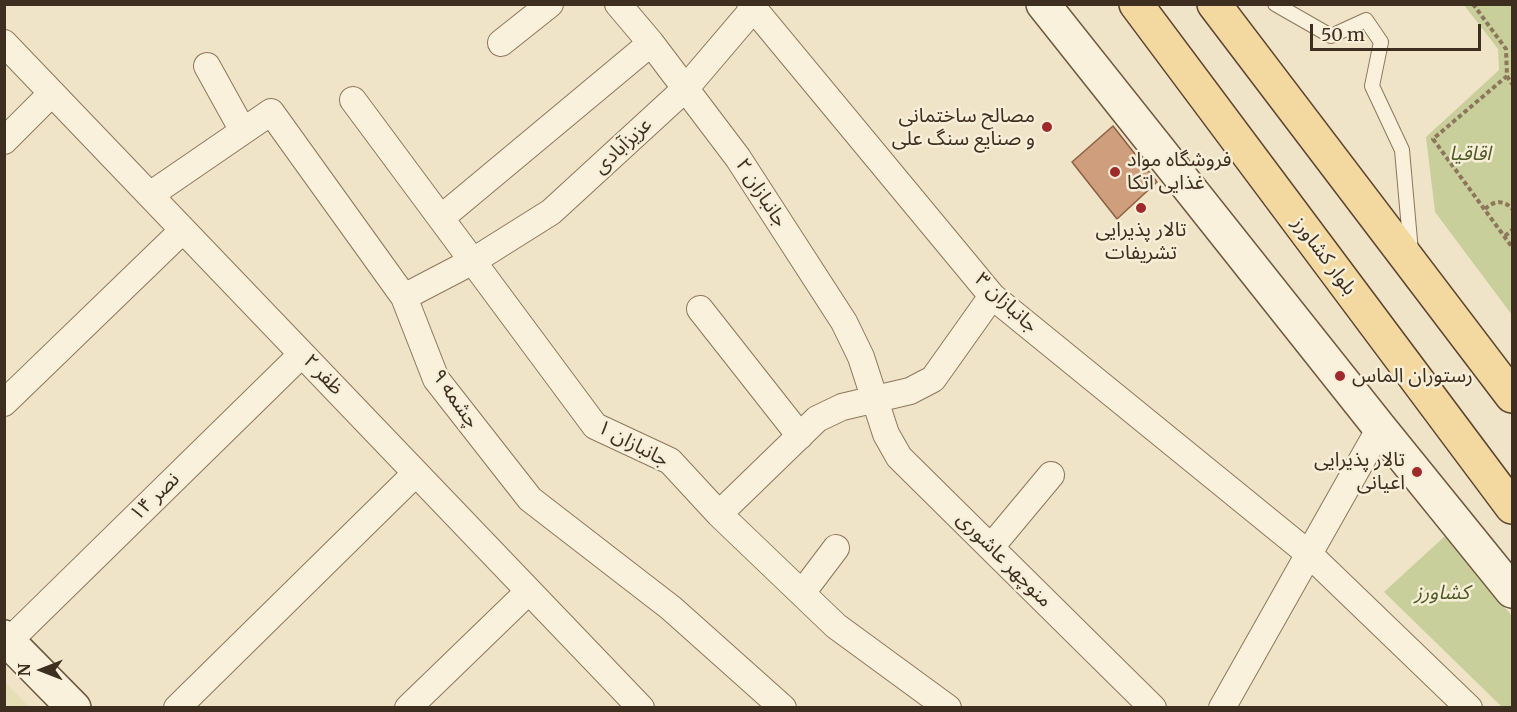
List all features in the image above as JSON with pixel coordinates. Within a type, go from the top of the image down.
[{"type":"main road","name":"بلوار کشاورز","points":[[1137,4],[1512,507]]},
{"type":"main road","points":[[1214,4],[1512,396]]},
{"type":"street","points":[[501,43],[550,4]]},
{"type":"street","name":"جانبازان ۲","points":[[618,4],[738,158],[844,322],[861,357],[875,399]]},
{"type":"street","points":[[1043,4],[1512,591]]},
{"type":"street","name":"عزیزآبادی","points":[[404,297],[473,261],[551,212],[685,88],[752,6]]},
{"type":"street","name":"جانبازان ۳","points":[[752,6],[992,297],[1309,554],[1469,708]]},
{"type":"street","name":"ظفر ۲","points":[[4,44],[641,708]]},
{"type":"street","points":[[441,218],[651,44]]},
{"type":"street","points":[[207,66],[243,131]]},
{"type":"street","points":[[4,141],[52,93]]},
{"type":"street","name":"جانبازان ۱","points":[[353,100],[595,426],[670,461],[719,514],[836,626],[948,708]]},
{"type":"street","name":"چشمه ۹","points":[[150,195],[271,112],[404,297],[436,379],[530,499],[670,608],[783,708]]},
{"type":"street","points":[[4,403],[183,230]]},
{"type":"street","points":[[719,514],[817,419],[842,407],[909,392],[933,380],[992,297]]},
{"type":"street","points":[[700,309],[800,436]]},
{"type":"street","name":"نصر ۱۴","points":[[7,639],[302,354]]},
{"type":"street","name":"منوچهر عاشوری","points":[[875,399],[886,434],[899,457],[1153,708]]},
{"type":"street","points":[[1228,706],[1309,554],[1380,428]]},
{"type":"street","points":[[177,708],[416,472]]},
{"type":"street","points":[[991,547],[1051,475]]},
{"type":"street","points":[[802,593],[836,548]]},
{"type":"street","points":[[408,708],[529,591]]},
{"type":"street","points":[[7,639],[74,708]]},
{"type":"lane","points":[[1275,4],[1331,36],[1365,20],[1381,42],[1372,86],[1402,150],[1412,263]]},
{"type":"path","points":[[1473,4],[1506,49],[1507,76],[1512,84]]},
{"type":"path","points":[[1507,76],[1433,139],[1512,247]]},
{"type":"path","points":[[1485,209],[1497,202],[1512,206]]},
{"type":"path","points":[[1505,236],[1512,230]]},
{"type":"shaded area","points":[[5,682],[29,707],[5,707]]},
{"type":"green space","name":"اقاقیا","points":[[1464,5],[1512,5],[1512,315],[1435,212],[1426,137],[1499,70],[1498,49]]},
{"type":"green space","name":"کشاورز","points":[[1445,536],[1512,616],[1512,707],[1502,707],[1384,592]]},
{"type":"building","name":"فروشگاه مواد غذایی اتکا","points":[[1113,126],[1157,182],[1117,219],[1072,162]]},
{"type":"place","name":"مصالح ساختمانی و صنایع سنگ علی","points":[[1047,127]]},
{"type":"place","name":"فروشگاه مواد غذایی اتکا","points":[[1115,172]]},
{"type":"place","name":"تالار پذیرایی تشریفات","points":[[1141,208]]},
{"type":"place","name":"رستوران الماس","points":[[1340,376]]},
{"type":"place","name":"تالار پذیرایی اعیانی","points":[[1417,472]]}]
